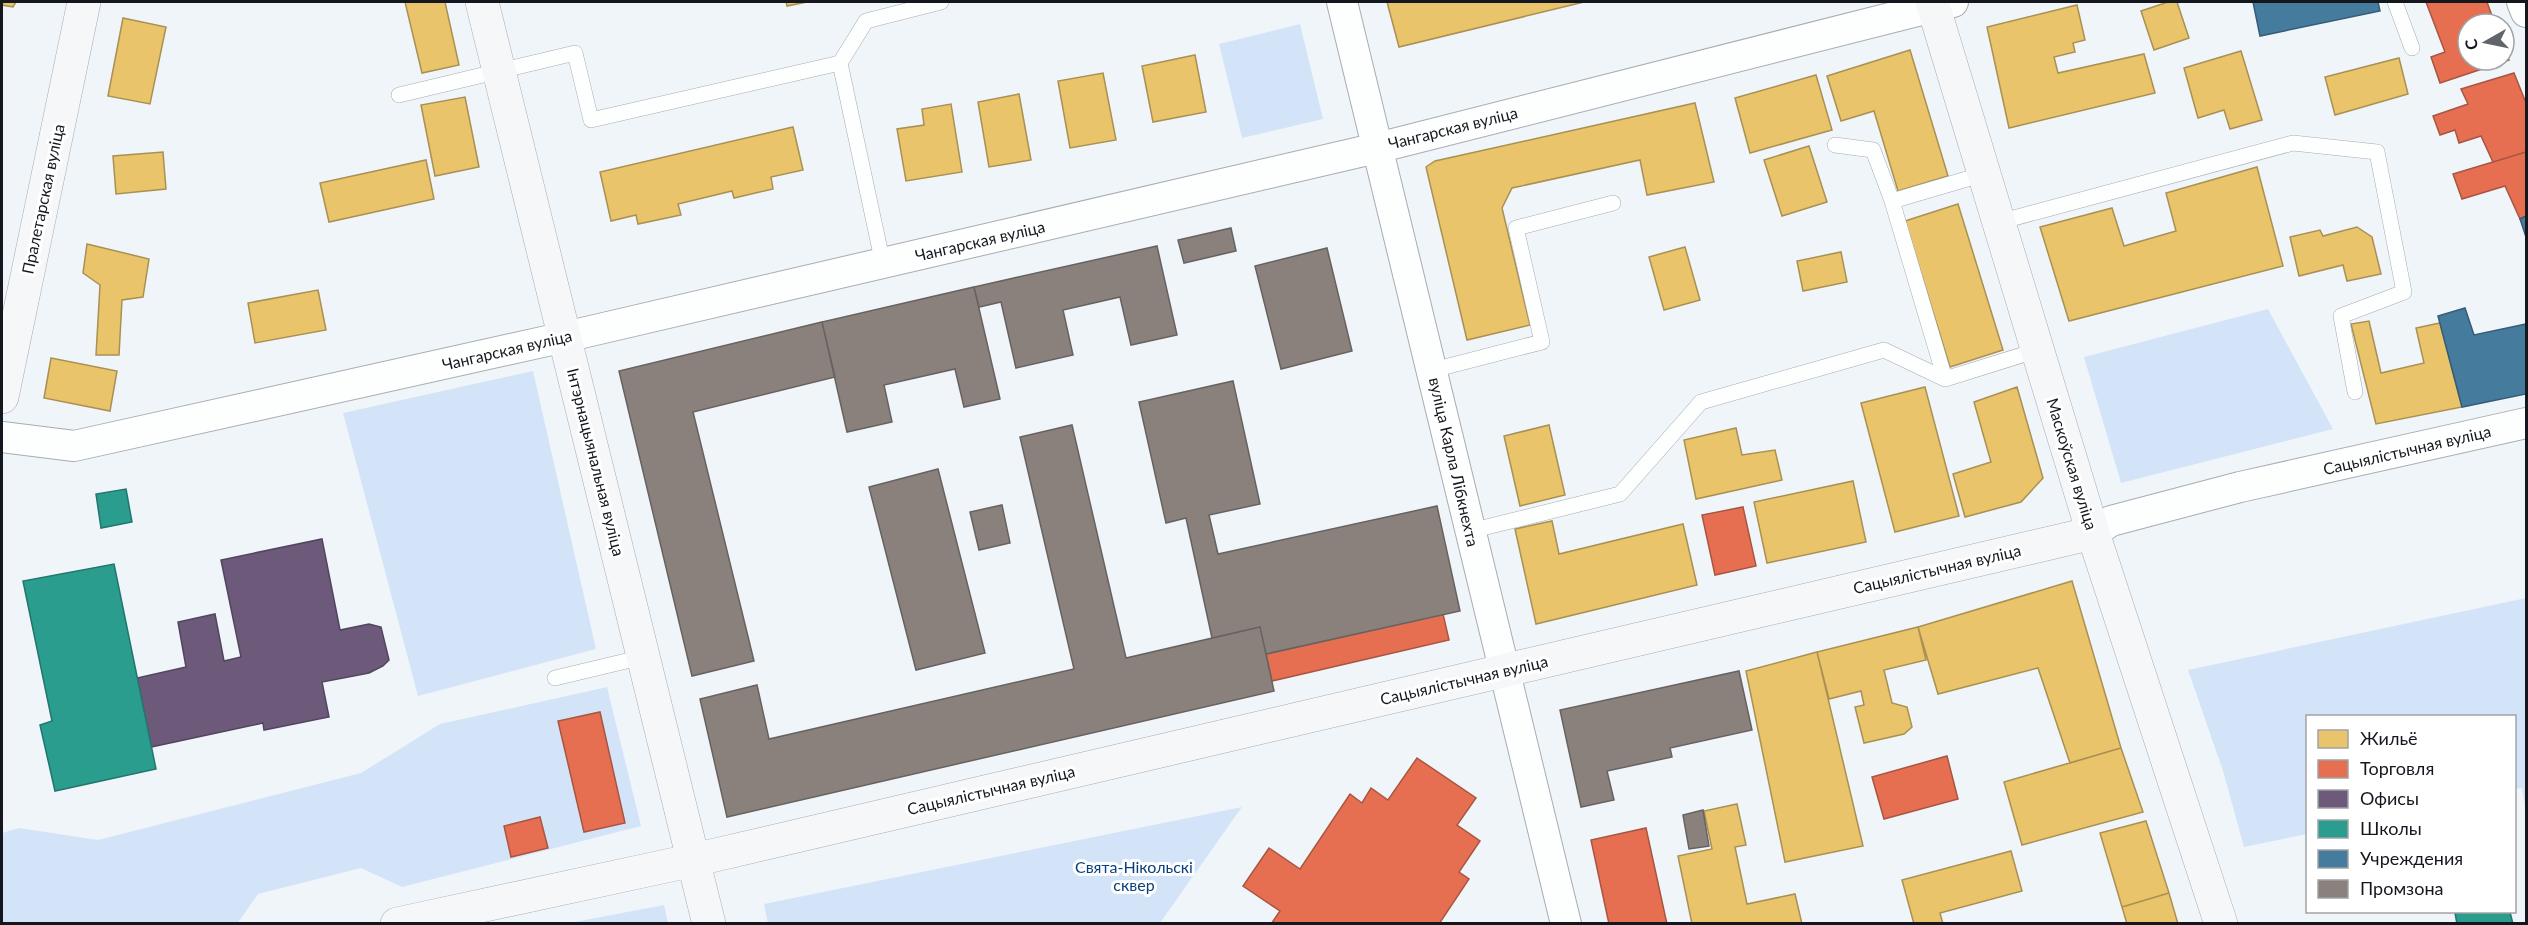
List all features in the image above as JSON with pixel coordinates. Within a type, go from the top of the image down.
[{"type":"street","name":"Пралетарская вуліца","points":[[2,397],[84,2]]},
{"type":"street","name":"Інтэрнацыянальная вуліца","points":[[482,2],[709,924]]},
{"type":"street","name":"вуліца Карла Лібкнехта","points":[[1342,2],[1566,924]]},
{"type":"street","points":[[2522,2],[2526,12]]},
{"type":"street","name":"Чангарская вуліца","points":[[2,437],[74,446],[565,338],[1377,148],[1939,3]]},
{"type":"street","name":"Маскоўская вуліца","points":[[1939,3],[1984,174],[2093,533],[2221,924]]},
{"type":"street","name":"Сацыялістычная вуліца","points":[[397,924],[488,914],[693,860],[2093,533],[2111,521],[2240,487],[2526,423]]},
{"type":"lane","points":[[883,264],[840,63],[866,21],[941,2]]},
{"type":"lane","points":[[2395,2],[2412,48]]},
{"type":"lane","points":[[399,94],[575,53],[591,120],[840,63]]},
{"type":"lane","points":[[1999,222],[2293,143],[2377,152],[2404,292],[2341,316],[2355,392]]},
{"type":"lane","points":[[1835,145],[1873,150],[1892,201],[1946,379]]},
{"type":"lane","points":[[1892,201],[1984,174]]},
{"type":"lane","points":[[1433,370],[1542,342],[1516,228],[1613,203]]},
{"type":"lane","points":[[1470,531],[1620,494],[1701,402],[1884,350],[1946,379],[2038,350]]},
{"type":"lane","points":[[555,678],[644,657]]},
{"type":"green space","points":[[1300,24],[1323,119],[1242,138],[1219,44]]},
{"type":"green space","points":[[2268,309],[2333,429],[2121,483],[2084,357]]},
{"type":"green space","points":[[533,371],[596,649],[418,696],[343,413]]},
{"type":"green space","points":[[2526,598],[2526,814],[2522,788],[2516,789],[2516,715],[2306,715],[2306,834],[2244,847],[2223,771],[2188,670]]},
{"type":"green space","points":[[607,687],[641,826],[402,887],[361,868],[258,894],[237,924],[2,923],[2,833],[19,828],[98,840],[361,773],[440,724]]},
{"type":"green space","name":"Свята-Нікольскі сквер","points":[[1242,807],[1160,923],[768,924],[764,904]]},
{"type":"green space","points":[[664,905],[668,923],[569,923]]},
{"type":"building: Жильё","points":[[2,2],[16,2],[13,7],[2,5]]},
{"type":"building: Жильё","points":[[405,2],[445,2],[459,65],[422,73]]},
{"type":"building: Жильё","points":[[786,2],[807,2],[787,6]]},
{"type":"building: Жильё","points":[[1387,2],[1584,2],[1399,47]]},
{"type":"building: Жильё","points":[[2168,2],[2177,2],[2189,38],[2154,50],[2141,11]]},
{"type":"building: Жильё","points":[[2077,5],[2085,40],[2073,43],[2075,52],[2054,57],[2058,73],[2144,54],[2155,93],[2009,128],[1987,27]]},
{"type":"building: Жильё","points":[[123,18],[166,27],[150,104],[108,96]]},
{"type":"building: Жильё","points":[[1910,50],[1948,176],[1898,191],[1874,111],[1841,121],[1827,76]]},
{"type":"building: Жильё","points":[[2241,51],[2262,120],[2230,129],[2224,110],[2198,118],[2184,68]]},
{"type":"building: Жильё","points":[[1195,55],[1206,112],[1153,122],[1142,66]]},
{"type":"building: Жильё","points":[[2399,58],[2408,94],[2335,115],[2325,77]]},
{"type":"building: Жильё","points":[[1103,73],[1116,140],[1070,148],[1058,81]]},
{"type":"building: Жильё","points":[[1816,75],[1832,130],[1750,153],[1735,98]]},
{"type":"building: Жильё","points":[[1019,94],[1031,160],[989,167],[978,102]]},
{"type":"building: Жильё","points":[[465,97],[479,167],[435,176],[421,105]]},
{"type":"building: Жильё","points":[[1695,103],[1714,182],[1647,195],[1640,160],[1512,188],[1502,208],[1530,325],[1467,340],[1426,167],[1435,161]]},
{"type":"building: Жильё","points":[[951,104],[962,172],[906,181],[897,129],[924,125],[922,109]]},
{"type":"building: Жильё","points":[[793,127],[803,170],[771,177],[773,189],[734,198],[732,191],[678,204],[681,215],[638,224],[636,215],[611,221],[600,172]]},
{"type":"building: Жильё","points":[[1809,146],[1827,202],[1782,216],[1764,160]]},
{"type":"building: Жильё","points":[[163,152],[166,189],[116,194],[113,156]]},
{"type":"building: Жильё","points":[[426,160],[434,199],[329,222],[320,183]]},
{"type":"building: Жильё","points":[[2257,167],[2283,266],[2069,321],[2040,227],[2112,208],[2124,246],[2176,231],[2166,193]]},
{"type":"building: Жильё","points":[[1958,204],[2003,350],[1950,367],[1905,221]]},
{"type":"building: Жильё","points":[[2357,227],[2372,237],[2381,274],[2347,281],[2343,265],[2299,276],[2290,237],[2320,230],[2323,236]]},
{"type":"building: Жильё","points":[[87,244],[149,259],[143,297],[122,300],[119,355],[96,355],[100,285],[83,273]]},
{"type":"building: Жильё","points":[[1685,247],[1700,300],[1664,310],[1649,257]]},
{"type":"building: Жильё","points":[[1841,252],[1847,282],[1803,291],[1797,261]]},
{"type":"building: Жильё","points":[[318,290],[326,330],[255,343],[248,303]]},
{"type":"building: Жильё","points":[[2369,321],[2381,373],[2424,363],[2416,328],[2440,323],[2462,407],[2376,424],[2351,324]]},
{"type":"building: Жильё","points":[[51,358],[117,371],[110,411],[44,398]]},
{"type":"building: Жильё","points":[[1925,387],[1959,516],[1895,532],[1861,403]]},
{"type":"building: Жильё","points":[[2017,387],[2043,478],[2021,502],[1965,517],[1953,474],[1991,462],[1974,402]]},
{"type":"building: Жильё","points":[[1549,425],[1565,495],[1520,506],[1504,436]]},
{"type":"building: Жильё","points":[[1736,428],[1742,455],[1775,450],[1782,480],[1696,499],[1684,440]]},
{"type":"building: Жильё","points":[[1853,481],[1866,542],[1767,563],[1754,502]]},
{"type":"building: Жильё","points":[[1552,521],[1559,554],[1683,524],[1697,585],[1536,624],[1515,529]]},
{"type":"building: Жильё","points":[[2072,581],[2121,748],[2070,763],[2038,668],[1938,694],[1918,627]]},
{"type":"building: Жильё","points":[[1918,627],[1926,660],[1884,670],[1892,703],[1907,707],[1912,727],[1904,734],[1864,743],[1855,707],[1864,705],[1861,691],[1829,699],[1817,652]]},
{"type":"building: Жильё","points":[[1817,652],[1863,846],[1785,862],[1746,671]]},
{"type":"building: Жильё","points":[[2121,748],[2143,812],[2022,845],[2004,782]]},
{"type":"building: Жильё","points":[[1737,804],[1746,845],[1735,847],[1747,904],[1795,894],[1802,924],[1692,924],[1678,856],[1712,849],[1704,811]]},
{"type":"building: Жильё","points":[[2146,821],[2169,893],[2122,907],[2100,833]]},
{"type":"building: Жильё","points":[[2011,851],[2022,891],[1940,913],[1943,924],[1914,924],[1902,880]]},
{"type":"building: Жильё","points":[[2169,893],[2178,924],[2127,924],[2122,907]]},
{"type":"building: Торговля","points":[[2426,2],[2487,2],[2491,12],[2456,12],[2456,72],[2473,72],[2440,83],[2431,57],[2445,52]]},
{"type":"building: Торговля","points":[[2514,73],[2526,103],[2526,152],[2493,162],[2481,136],[2459,143],[2455,130],[2440,135],[2433,116],[2468,104],[2461,89]]},
{"type":"building: Торговля","points":[[2526,152],[2526,216],[2520,219],[2505,186],[2462,199],[2453,174]]},
{"type":"building: Торговля","points":[[1743,507],[1756,566],[1715,575],[1702,515]]},
{"type":"building: Торговля","points":[[1443,614],[1449,640],[1272,681],[1266,654]]},
{"type":"building: Торговля","points":[[600,712],[625,823],[584,832],[558,721]]},
{"type":"building: Торговля","points":[[1947,756],[1958,799],[1884,819],[1872,777]]},
{"type":"building: Торговля","points":[[1417,758],[1476,798],[1457,825],[1480,841],[1459,872],[1469,879],[1439,924],[1271,924],[1280,911],[1243,886],[1269,848],[1300,869],[1350,794],[1362,803],[1371,788],[1388,800]]},
{"type":"building: Торговля","points":[[540,817],[548,848],[511,857],[504,826]]},
{"type":"building: Торговля","points":[[1646,828],[1667,924],[1609,924],[1591,840]]},
{"type":"building: Офисы","points":[[322,539],[340,630],[369,624],[381,627],[389,660],[369,673],[322,682],[329,717],[264,730],[263,723],[151,747],[137,678],[186,667],[178,622],[215,614],[224,661],[241,657],[221,560]]},
{"type":"building: Школы","points":[[126,489],[132,522],[101,528],[96,494]]},
{"type":"building: Школы","points":[[114,564],[156,769],[55,791],[40,725],[52,721],[23,581]]},
{"type":"building: Школы","points":[[2455,913],[2510,913],[2513,924],[2457,924]]},
{"type":"building: Учреждения","points":[[2253,2],[2378,2],[2380,11],[2260,36]]},
{"type":"building: Учреждения","points":[[2526,216],[2526,237],[2520,219]]},
{"type":"building: Учреждения","points":[[2465,308],[2474,335],[2526,324],[2526,394],[2462,407],[2438,316]]},
{"type":"building: Промзона","points":[[1231,228],[1236,251],[1184,263],[1178,240]]},
{"type":"building: Промзона","points":[[1157,246],[1177,335],[1131,345],[1120,297],[1063,310],[1073,355],[1016,368],[1001,302],[979,307],[974,287]]},
{"type":"building: Промзона","points":[[1327,248],[1352,351],[1281,369],[1255,266]]},
{"type":"building: Промзона","points":[[974,287],[1000,399],[964,407],[955,369],[884,385],[892,422],[847,432],[822,322]]},
{"type":"building: Промзона","points":[[822,322],[835,377],[693,412],[754,661],[692,676],[619,371]]},
{"type":"building: Промзона","points":[[1233,381],[1260,504],[1209,515],[1218,554],[1437,506],[1460,611],[1266,654],[1260,627],[1212,638],[1186,518],[1166,523],[1139,402]]},
{"type":"building: Промзона","points":[[1072,425],[1126,658],[1260,627],[1274,691],[727,817],[700,699],[757,685],[769,739],[1074,669],[1020,437]]},
{"type":"building: Промзона","points":[[938,469],[985,653],[916,670],[869,487]]},
{"type":"building: Промзона","points":[[1002,505],[1010,543],[979,550],[970,512]]},
{"type":"building: Промзона","points":[[1739,671],[1752,730],[1670,748],[1672,757],[1607,771],[1614,800],[1581,807],[1560,710]]},
{"type":"building: Промзона","points":[[1703,810],[1709,846],[1689,849],[1683,815]]}]
